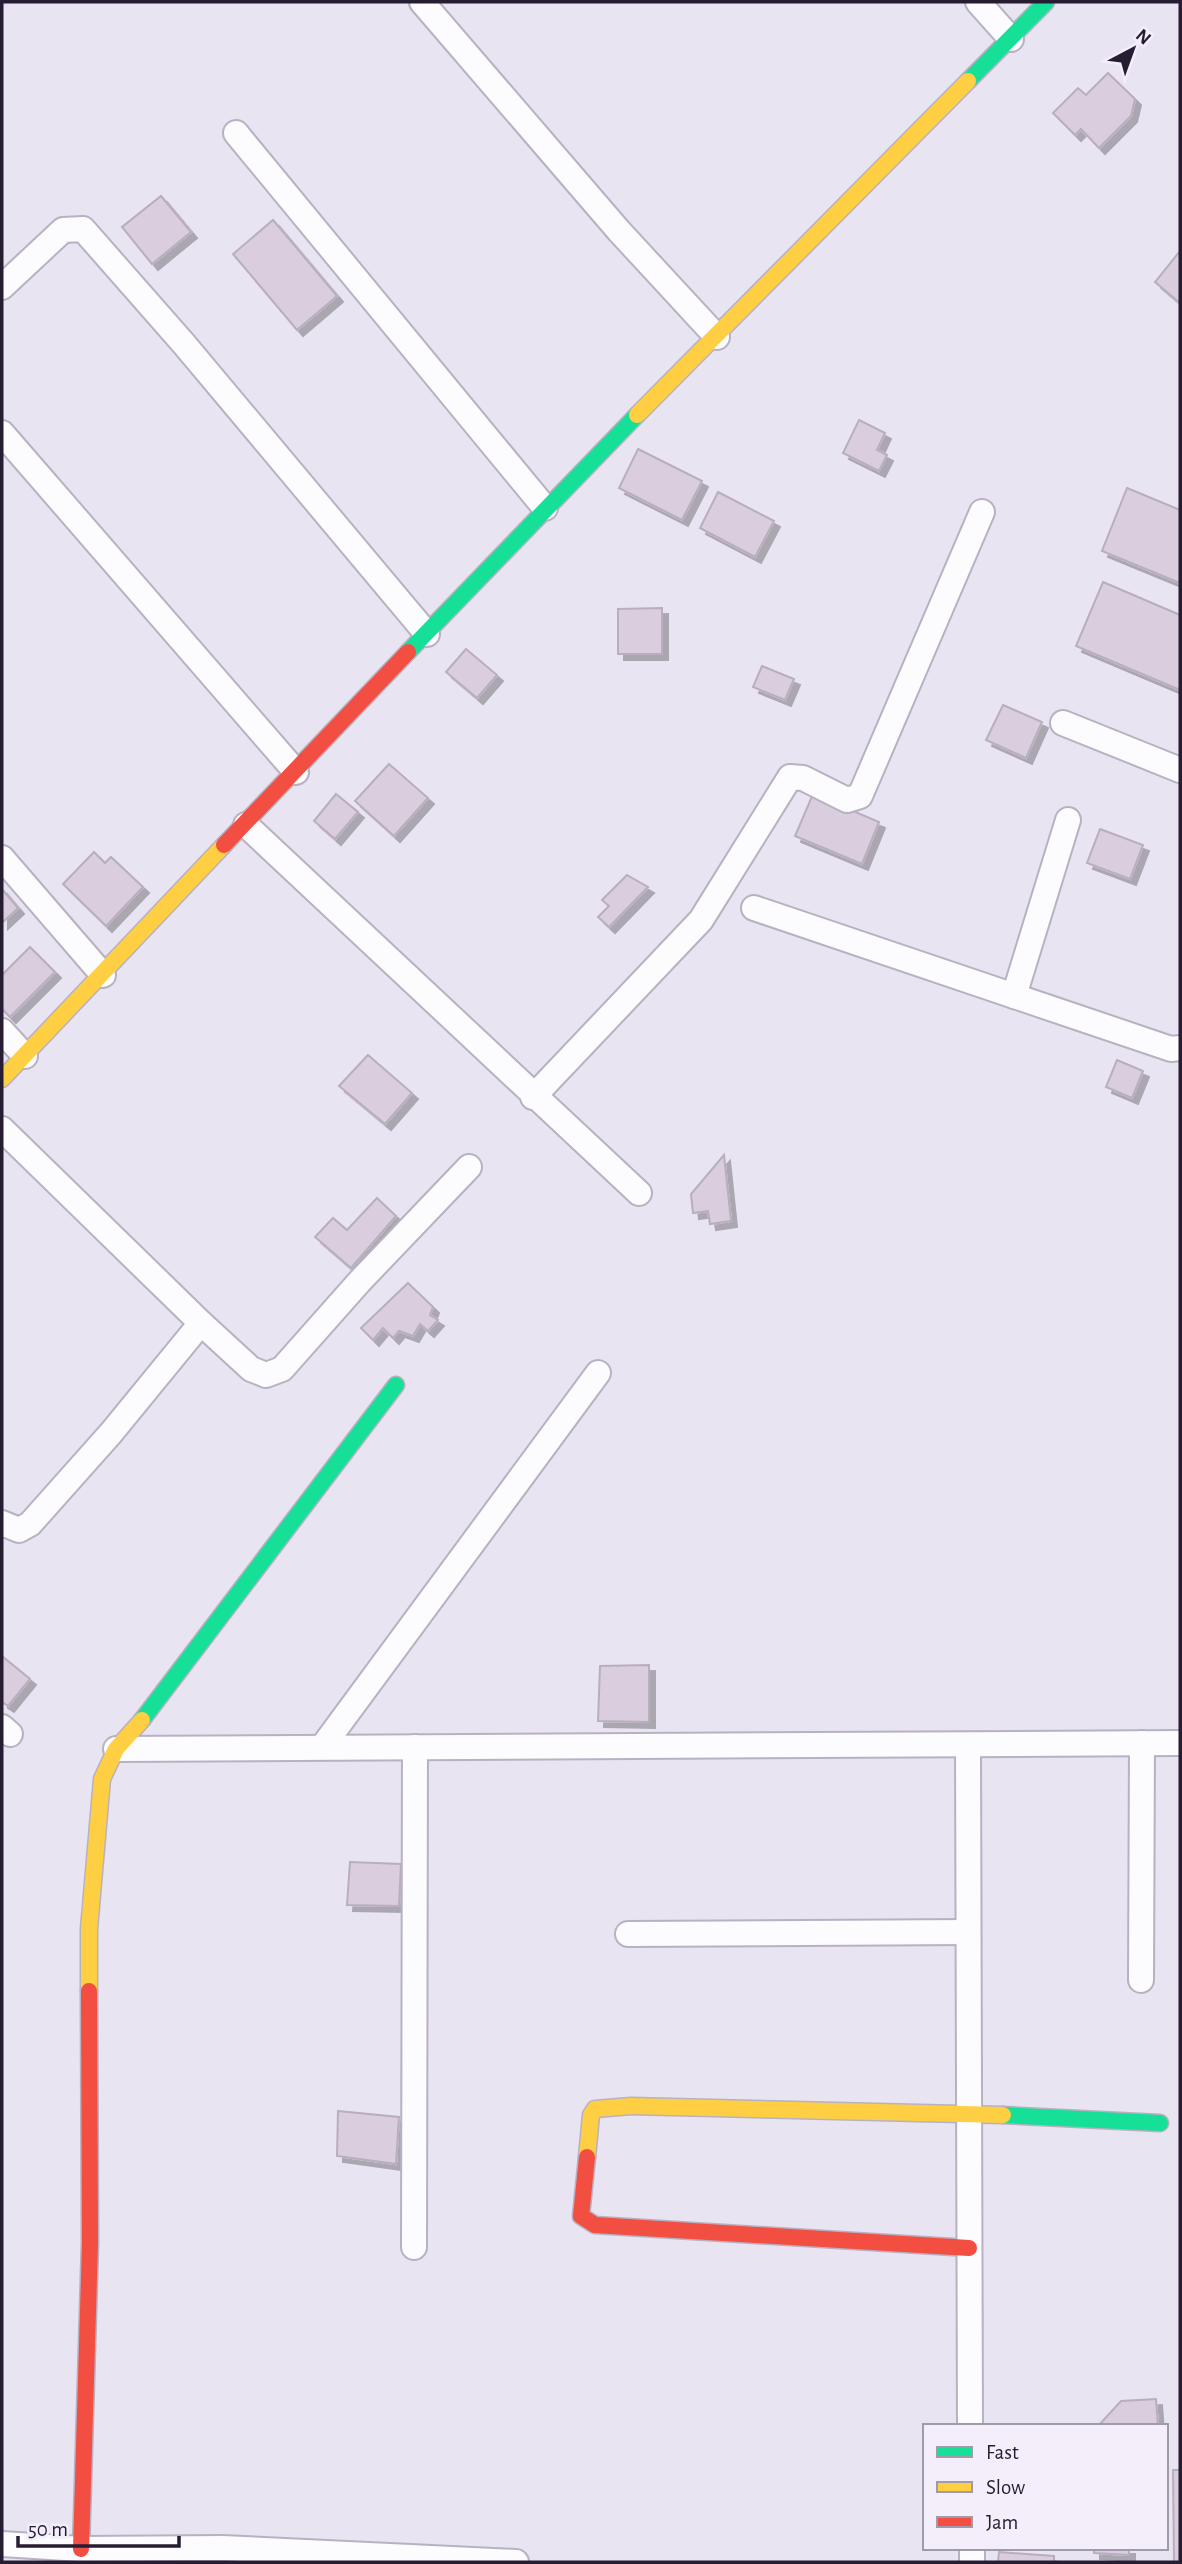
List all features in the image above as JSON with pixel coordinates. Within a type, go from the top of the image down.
[{"type":"street","points":[[422,2],[619,231],[717,337]]},
{"type":"street","points":[[978,2],[1011,39]]},
{"type":"street","points":[[2,1079],[545,508],[1046,2]]},
{"type":"street","points":[[236,133],[545,508]]},
{"type":"street","points":[[2,287],[63,230],[83,229],[184,344],[427,634]]},
{"type":"street","points":[[2,433],[296,772]]},
{"type":"street","points":[[533,1097],[701,920],[790,777],[803,778],[847,800],[860,796],[982,512]]},
{"type":"street","points":[[1063,723],[1180,770]]},
{"type":"street","points":[[1014,996],[1068,820]]},
{"type":"street","points":[[246,825],[533,1097],[639,1193]]},
{"type":"street","points":[[2,858],[103,975]]},
{"type":"street","points":[[754,908],[1171,1049],[1180,1048]]},
{"type":"street","points":[[2,1031],[24,1056]]},
{"type":"street","points":[[2,1129],[201,1323],[251,1369],[266,1375],[282,1369],[360,1281],[469,1167]]},
{"type":"street","points":[[2,1523],[19,1530],[30,1524],[111,1433],[201,1323]]},
{"type":"street","points":[[323,1746],[598,1373]]},
{"type":"street","points":[[81,2549],[90,2243],[89,1929],[102,1779],[116,1749],[152,1708],[396,1385]]},
{"type":"street","points":[[116,1749],[323,1746],[968,1746],[1180,1742]]},
{"type":"street","points":[[1141,1980],[1142,1743]]},
{"type":"street","points":[[968,1746],[971,2424]]},
{"type":"street","points":[[414,2247],[415,1747]]},
{"type":"street","points":[[628,1934],[968,1932]]},
{"type":"street","points":[[969,2248],[595,2225],[581,2216],[592,2115],[595,2109],[602,2107],[969,2113],[1160,2123]]},
{"type":"street","points":[[6,2550],[222,2548],[516,2562]]},
{"type":"building","points":[[1108,73],[1135,99],[1131,116],[1099,148],[1081,129],[1075,135],[1053,113],[1078,88],[1086,95]]},
{"type":"building","points":[[161,196],[191,232],[152,264],[122,227]]},
{"type":"building","points":[[273,220],[337,296],[297,330],[233,254]]},
{"type":"building","points":[[1180,251],[1180,303],[1155,282]]},
{"type":"building","points":[[859,420],[885,433],[877,450],[887,455],[879,471],[843,453]]},
{"type":"building","points":[[638,449],[702,481],[682,520],[619,488]]},
{"type":"building","points":[[1127,488],[1180,510],[1180,583],[1102,551]]},
{"type":"building","points":[[718,492],[774,521],[755,557],[700,528]]},
{"type":"building","points":[[1103,582],[1180,615],[1180,690],[1076,646]]},
{"type":"building","points":[[662,608],[662,654],[618,654],[618,609]]},
{"type":"building","points":[[466,649],[497,675],[477,698],[446,672]]},
{"type":"building","points":[[762,666],[794,679],[785,700],[753,687]]},
{"type":"building","points":[[1003,705],[1042,722],[1026,758],[986,740]]},
{"type":"building","points":[[389,764],[428,798],[394,836],[355,801]]},
{"type":"building","points":[[336,794],[358,812],[335,839],[314,821]]},
{"type":"building","points":[[813,794],[879,822],[862,864],[795,836]]},
{"type":"building","points":[[1100,829],[1143,845],[1130,879],[1087,863]]},
{"type":"building","points":[[94,852],[105,863],[111,857],[143,887],[106,926],[63,884]]},
{"type":"building","points":[[627,875],[648,887],[609,927],[598,917],[609,906],[602,900]]},
{"type":"building","points":[[2,889],[18,908],[2,923]]},
{"type":"building","points":[[30,947],[55,972],[10,1017],[2,1009],[2,975]]},
{"type":"building","points":[[368,1055],[412,1093],[385,1124],[339,1086]]},
{"type":"building","points":[[1117,1060],[1143,1071],[1132,1098],[1106,1087]]},
{"type":"building","points":[[724,1155],[731,1221],[710,1224],[708,1211],[693,1213],[691,1194]]},
{"type":"building","points":[[377,1198],[396,1216],[351,1268],[315,1237],[333,1218],[347,1230]]},
{"type":"building","points":[[408,1283],[433,1307],[430,1315],[438,1320],[428,1331],[420,1324],[413,1336],[399,1331],[393,1338],[383,1328],[373,1340],[361,1328]]},
{"type":"building","points":[[2,1656],[30,1679],[8,1706],[2,1702]]},
{"type":"building","points":[[649,1665],[649,1722],[598,1721],[600,1666]]},
{"type":"building","points":[[350,1862],[401,1864],[399,1906],[347,1905]]},
{"type":"building","points":[[338,2111],[399,2117],[396,2164],[337,2156]]},
{"type":"building","points":[[1156,2399],[1158,2424],[1100,2424],[1121,2401]]},
{"type":"building","points":[[1173,2470],[1180,2470],[1180,2562],[1174,2562]]},
{"type":"building","points":[[1094,2550],[1129,2550],[1129,2555],[1094,2553]]},
{"type":"building","points":[[999,2552],[1054,2556],[1054,2562],[998,2562]]},
{"type":"traffic: fast","points":[[968,81],[1046,2]]},
{"type":"traffic: fast","points":[[408,652],[637,415]]},
{"type":"traffic: fast","points":[[142,1720],[396,1385]]},
{"type":"traffic: fast","points":[[1003,2115],[1160,2123]]},
{"type":"traffic: slow","points":[[637,415],[968,81]]},
{"type":"traffic: slow","points":[[2,1079],[224,845]]},
{"type":"traffic: slow","points":[[89,1991],[89,1929],[102,1779],[116,1749],[142,1720]]},
{"type":"traffic: slow","points":[[587,2157],[591,2115],[595,2109],[631,2106],[1003,2115]]},
{"type":"traffic: jam","points":[[224,845],[408,652]]},
{"type":"traffic: jam","points":[[81,2549],[90,2243],[89,1991]]},
{"type":"traffic: jam","points":[[587,2157],[581,2216],[595,2225],[969,2248]]}]
